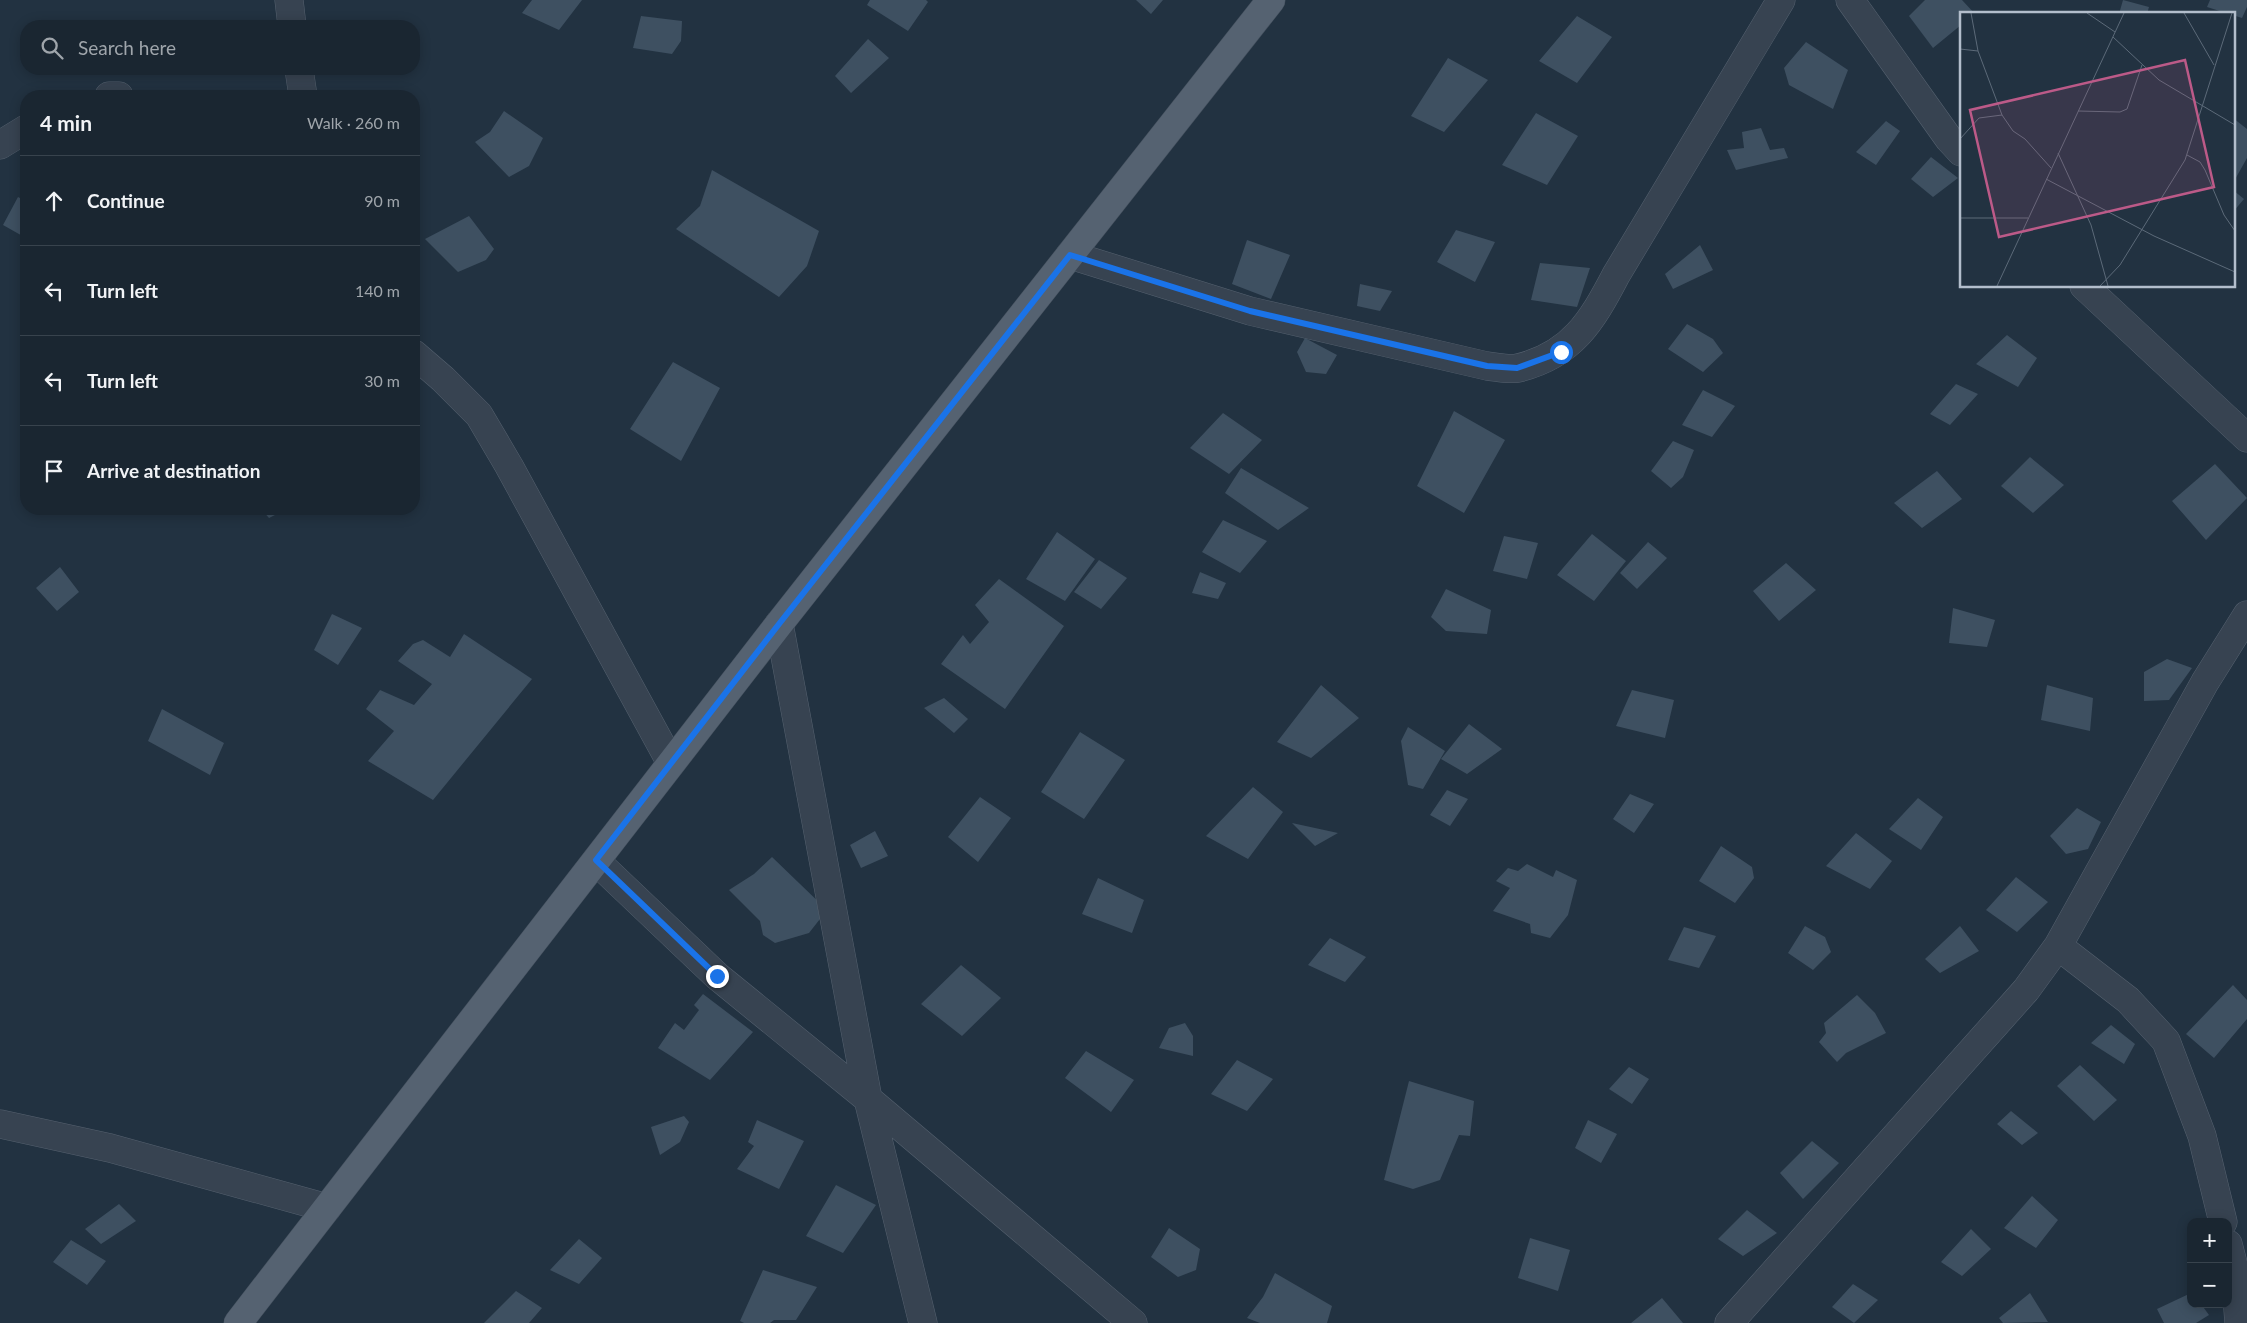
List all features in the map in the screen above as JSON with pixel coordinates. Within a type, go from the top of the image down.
[{"type":"main road","points":[[238,1323],[779,624],[1271,0]]},
{"type":"street","points":[[289,0],[291,20]]},
{"type":"street","points":[[1070,255],[1250,311],[1487,366],[1517,368],[1561,352],[1594,316],[1616,275],[1781,0]]},
{"type":"street","points":[[1850,0],[1949,140],[1960,151]]},
{"type":"street","points":[[299,75],[301,90]]},
{"type":"street","points":[[0,145],[20,133]]},
{"type":"street","points":[[2086,288],[2247,438]]},
{"type":"street","points":[[420,359],[479,415],[509,466],[671,763]]},
{"type":"street","points":[[1729,1323],[2026,990],[2058,946],[2205,682],[2247,615]]},
{"type":"street","points":[[779,624],[868,1099],[922,1323]]},
{"type":"street","points":[[596,860],[717,976],[868,1099],[1133,1323]]},
{"type":"street","points":[[2058,946],[2128,1000],[2166,1041],[2202,1136],[2222,1218]]},
{"type":"street","points":[[0,1124],[110,1148],[327,1208]]},
{"type":"street","points":[[2232,1259],[2235,1271],[2239,1323]]},
{"type":"building","points":[[532,0],[582,0],[559,30],[522,13]]},
{"type":"building","points":[[870,0],[926,0],[928,2],[908,31],[867,5]]},
{"type":"building","points":[[1136,0],[1163,0],[1151,14]]},
{"type":"building","points":[[1925,0],[1962,0],[1973,12],[1960,12],[1960,26],[1933,48],[1909,16]]},
{"type":"building","points":[[2123,0],[2149,7],[2148,12],[2120,12]]},
{"type":"building","points":[[2210,0],[2247,0],[2247,7],[2242,18],[2234,15],[2234,12],[2223,12],[2207,7]]},
{"type":"building","points":[[641,16],[682,21],[681,41],[672,54],[633,48]]},
{"type":"building","points":[[1577,16],[1612,37],[1577,83],[1539,61]]},
{"type":"building","points":[[868,39],[889,58],[851,93],[835,76]]},
{"type":"building","points":[[1806,42],[1848,70],[1833,109],[1789,85],[1784,68]]},
{"type":"building","points":[[1448,58],[1488,80],[1444,132],[1411,116]]},
{"type":"building","points":[[504,111],[543,138],[529,166],[509,177],[475,142],[490,132]]},
{"type":"building","points":[[1536,113],[1578,136],[1547,185],[1502,165]]},
{"type":"building","points":[[2234,119],[2247,129],[2247,158],[2234,181]]},
{"type":"building","points":[[1886,121],[1900,131],[1876,165],[1856,152]]},
{"type":"building","points":[[1761,128],[1770,150],[1784,148],[1788,158],[1736,170],[1727,150],[1744,148],[1742,132]]},
{"type":"building","points":[[1931,157],[1958,178],[1933,197],[1911,179]]},
{"type":"building","points":[[712,170],[819,231],[807,266],[779,297],[676,229],[700,206]]},
{"type":"building","points":[[2234,191],[2244,199],[2234,211]]},
{"type":"building","points":[[18,197],[20,198],[20,235],[3,225]]},
{"type":"building","points":[[469,216],[494,249],[486,260],[458,272],[425,239]]},
{"type":"building","points":[[1456,230],[1495,242],[1475,282],[1437,262]]},
{"type":"building","points":[[1247,240],[1290,255],[1271,299],[1232,284]]},
{"type":"building","points":[[1700,245],[1713,270],[1673,289],[1665,274]]},
{"type":"building","points":[[1540,263],[1590,268],[1577,307],[1531,300]]},
{"type":"building","points":[[1360,284],[1392,291],[1380,311],[1357,306]]},
{"type":"building","points":[[1687,324],[1713,339],[1723,353],[1703,372],[1668,349]]},
{"type":"building","points":[[2007,335],[2037,358],[2018,387],[1976,364]]},
{"type":"building","points":[[1305,338],[1337,355],[1326,374],[1306,372],[1297,352]]},
{"type":"building","points":[[673,362],[720,388],[681,461],[630,429]]},
{"type":"building","points":[[1956,384],[1978,394],[1950,425],[1930,414]]},
{"type":"building","points":[[1703,390],[1735,406],[1712,437],[1682,425]]},
{"type":"building","points":[[1454,411],[1505,440],[1464,513],[1417,486]]},
{"type":"building","points":[[1223,413],[1262,440],[1229,474],[1190,448]]},
{"type":"building","points":[[1673,441],[1694,450],[1683,477],[1671,488],[1651,471]]},
{"type":"building","points":[[2030,457],[2064,485],[2033,513],[2001,486]]},
{"type":"building","points":[[2215,464],[2247,498],[2206,540],[2172,501]]},
{"type":"building","points":[[1241,468],[1309,508],[1278,530],[1225,493]]},
{"type":"building","points":[[1937,471],[1962,499],[1922,528],[1894,503]]},
{"type":"building","points":[[1223,520],[1267,541],[1240,573],[1202,552]]},
{"type":"building","points":[[1057,532],[1095,559],[1065,601],[1026,579]]},
{"type":"building","points":[[1592,534],[1626,561],[1594,601],[1557,575]]},
{"type":"building","points":[[1504,536],[1538,543],[1527,579],[1493,571]]},
{"type":"building","points":[[1648,542],[1667,558],[1637,589],[1620,573]]},
{"type":"building","points":[[1099,560],[1127,578],[1101,609],[1074,592]]},
{"type":"building","points":[[1786,563],[1816,590],[1779,621],[1753,591]]},
{"type":"building","points":[[60,567],[79,592],[57,611],[36,588]]},
{"type":"building","points":[[1200,572],[1226,583],[1218,599],[1192,593]]},
{"type":"building","points":[[999,579],[1064,626],[1005,709],[941,664],[963,635],[970,644],[989,622],[975,605]]},
{"type":"building","points":[[1446,589],[1491,610],[1487,634],[1446,631],[1431,617]]},
{"type":"building","points":[[1953,608],[1995,620],[1987,647],[1949,643]]},
{"type":"building","points":[[332,614],[362,628],[338,665],[314,650]]},
{"type":"building","points":[[464,634],[532,679],[433,800],[368,761],[394,731],[366,709],[380,690],[414,705],[432,684],[398,661],[413,644],[423,640],[450,657]]},
{"type":"building","points":[[2167,659],[2192,668],[2169,700],[2144,701],[2144,672]]},
{"type":"building","points":[[1321,685],[1359,718],[1311,758],[1277,742]]},
{"type":"building","points":[[2047,685],[2093,698],[2090,731],[2041,720]]},
{"type":"building","points":[[1632,690],[1674,700],[1665,738],[1616,726]]},
{"type":"building","points":[[944,698],[968,719],[954,733],[924,708]]},
{"type":"building","points":[[162,709],[224,743],[210,775],[148,741]]},
{"type":"building","points":[[1469,724],[1502,749],[1467,774],[1441,759]]},
{"type":"building","points":[[1408,727],[1445,751],[1423,789],[1408,785],[1401,741]]},
{"type":"building","points":[[1080,732],[1125,760],[1084,819],[1041,792]]},
{"type":"building","points":[[1253,787],[1283,812],[1248,859],[1206,836]]},
{"type":"building","points":[[1447,790],[1468,799],[1450,826],[1430,815]]},
{"type":"building","points":[[1630,794],[1654,804],[1634,833],[1613,819]]},
{"type":"building","points":[[980,797],[1011,818],[978,862],[948,837]]},
{"type":"building","points":[[1918,798],[1943,817],[1921,850],[1889,829]]},
{"type":"building","points":[[2077,808],[2101,822],[2088,849],[2066,854],[2050,836]]},
{"type":"building","points":[[1292,823],[1338,833],[1315,846]]},
{"type":"building","points":[[875,831],[888,856],[861,868],[850,845]]},
{"type":"building","points":[[1856,833],[1892,861],[1870,889],[1826,866]]},
{"type":"building","points":[[1721,846],[1752,867],[1754,878],[1735,903],[1699,881]]},
{"type":"building","points":[[772,857],[827,910],[809,933],[775,943],[763,935],[760,921],[729,890],[754,874]]},
{"type":"building","points":[[1527,864],[1553,877],[1556,870],[1577,880],[1568,915],[1550,938],[1531,933],[1530,924],[1493,911],[1510,888],[1496,881],[1508,868],[1518,871]]},
{"type":"building","points":[[2016,877],[2048,902],[2017,932],[1986,910]]},
{"type":"building","points":[[1098,878],[1144,900],[1132,933],[1082,914]]},
{"type":"building","points":[[1805,926],[1825,937],[1831,952],[1813,970],[1788,953]]},
{"type":"building","points":[[1960,926],[1979,951],[1940,973],[1925,959]]},
{"type":"building","points":[[1684,927],[1716,936],[1699,968],[1668,960]]},
{"type":"building","points":[[1330,938],[1366,957],[1345,982],[1308,965]]},
{"type":"building","points":[[961,965],[1001,998],[962,1036],[921,1004]]},
{"type":"building","points":[[2233,985],[2247,1000],[2247,1019],[2214,1058],[2186,1034]]},
{"type":"building","points":[[703,994],[753,1032],[710,1080],[658,1048],[675,1023],[684,1030],[699,1010],[694,1005]]},
{"type":"building","points":[[1857,995],[1875,1013],[1886,1033],[1846,1053],[1837,1062],[1819,1042],[1826,1033],[1824,1023]]},
{"type":"building","points":[[1185,1023],[1193,1036],[1193,1056],[1159,1048],[1169,1028]]},
{"type":"building","points":[[2111,1025],[2135,1044],[2124,1064],[2091,1043]]},
{"type":"building","points":[[1086,1051],[1134,1080],[1111,1112],[1065,1078]]},
{"type":"building","points":[[1237,1060],[1273,1079],[1247,1111],[1211,1094]]},
{"type":"building","points":[[2080,1065],[2117,1100],[2094,1121],[2057,1086]]},
{"type":"building","points":[[1629,1067],[1649,1079],[1632,1104],[1609,1089]]},
{"type":"building","points":[[1409,1081],[1474,1101],[1470,1136],[1459,1135],[1440,1180],[1413,1189],[1384,1180]]},
{"type":"building","points":[[2011,1111],[2038,1133],[2022,1145],[1997,1124]]},
{"type":"building","points":[[684,1116],[689,1122],[680,1142],[660,1155],[651,1127]]},
{"type":"building","points":[[757,1120],[804,1141],[779,1189],[737,1169],[754,1146],[748,1142]]},
{"type":"building","points":[[1588,1120],[1617,1134],[1601,1163],[1575,1148]]},
{"type":"building","points":[[1812,1141],[1839,1163],[1803,1199],[1780,1173]]},
{"type":"building","points":[[836,1185],[876,1205],[843,1253],[806,1236]]},
{"type":"building","points":[[2032,1196],[2058,1220],[2036,1248],[2004,1228]]},
{"type":"building","points":[[119,1204],[136,1221],[101,1244],[85,1229]]},
{"type":"building","points":[[1747,1210],[1777,1233],[1743,1256],[1718,1239]]},
{"type":"building","points":[[1169,1228],[1200,1249],[1196,1270],[1178,1277],[1151,1257]]},
{"type":"building","points":[[1971,1229],[1991,1249],[1962,1276],[1941,1262]]},
{"type":"building","points":[[1530,1238],[1570,1250],[1558,1291],[1518,1278]]},
{"type":"building","points":[[579,1239],[602,1258],[579,1284],[550,1270]]},
{"type":"building","points":[[71,1240],[106,1261],[87,1285],[53,1262]]},
{"type":"building","points":[[763,1270],[817,1287],[796,1320],[774,1320],[770,1323],[744,1323],[740,1321]]},
{"type":"building","points":[[1275,1273],[1332,1306],[1327,1323],[1260,1323],[1247,1318],[1263,1297]]},
{"type":"building","points":[[1853,1284],[1878,1300],[1854,1323],[1832,1307]]},
{"type":"building","points":[[516,1291],[542,1308],[529,1323],[484,1323]]},
{"type":"building","points":[[2030,1293],[2048,1322],[2003,1323],[1999,1318]]},
{"type":"building","points":[[2187,1295],[2187,1308],[2204,1308],[2209,1315],[2196,1323],[2164,1323],[2157,1309]]},
{"type":"building","points":[[1662,1298],[1683,1323],[1631,1323]]},
{"type":"route","points":[[717,976],[596,860],[1070,255],[1250,311],[1487,366],[1517,368],[1561,352]]}]
